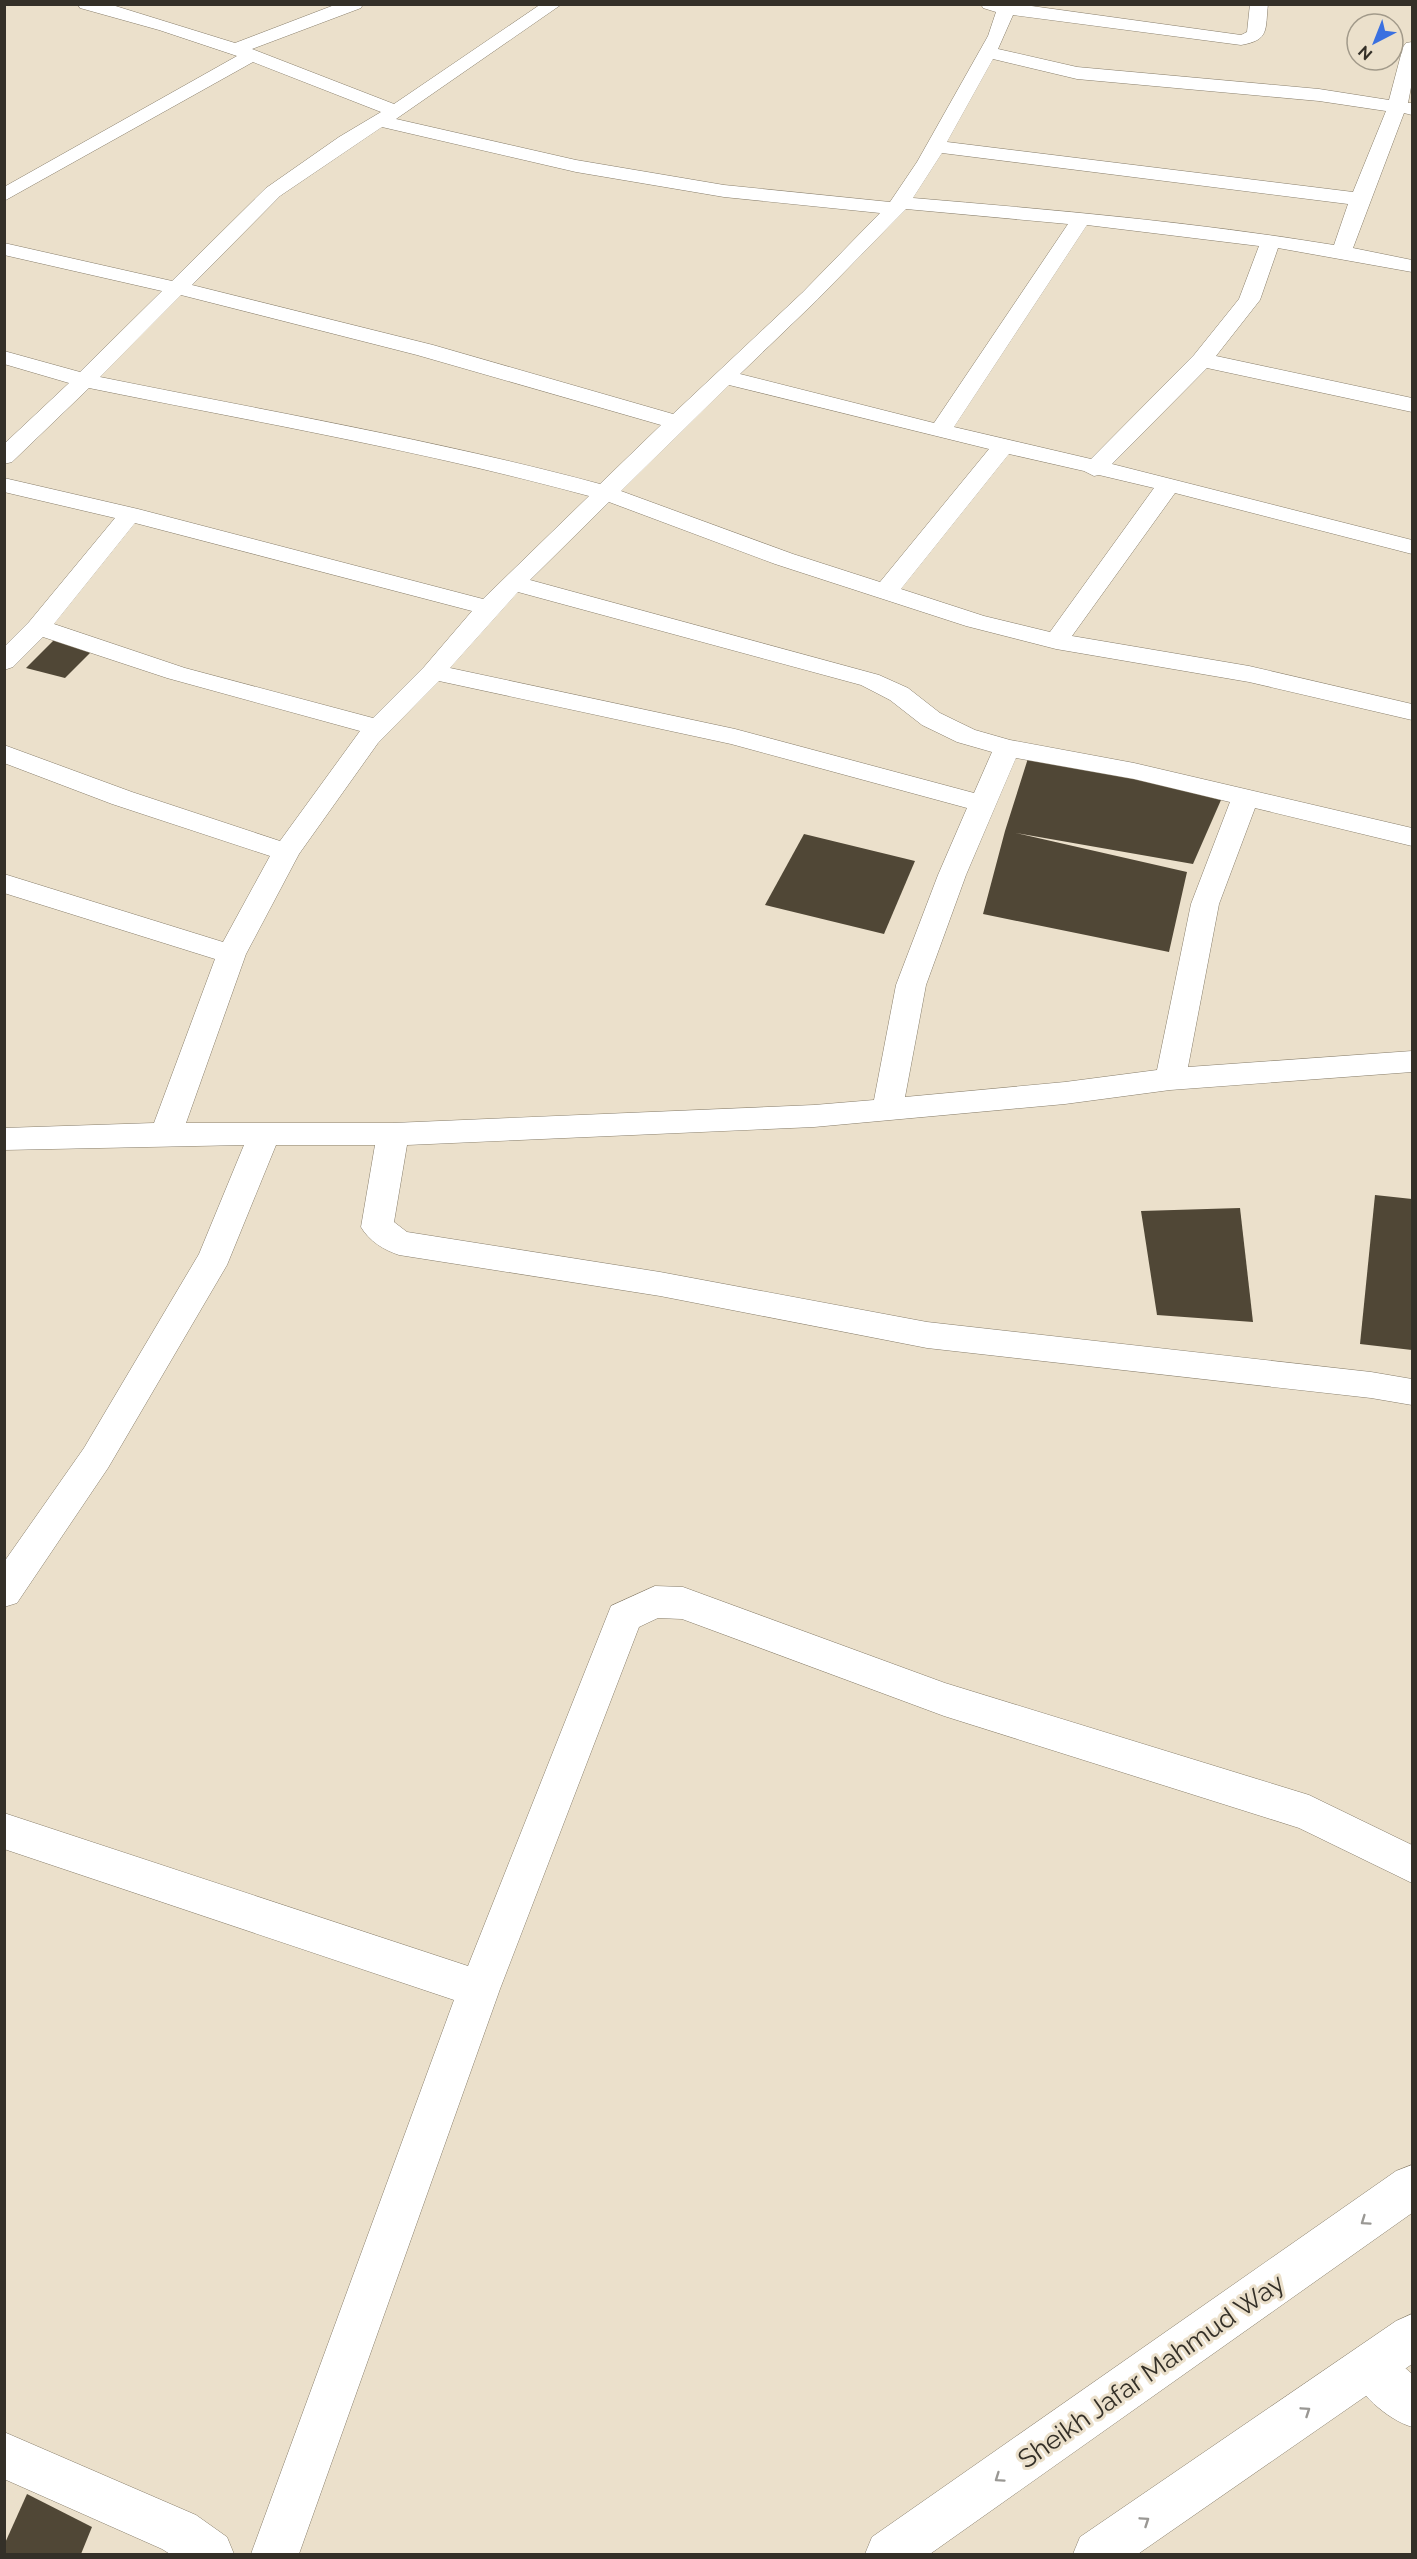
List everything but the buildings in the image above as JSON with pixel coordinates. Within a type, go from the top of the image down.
[{"type":"street","points":[[86,4],[128,9],[245,52],[387,116],[576,166],[724,191],[1082,218],[1271,240],[1342,251],[1413,266]]},
{"type":"street","points":[[4,195],[245,52],[355,4]]},
{"type":"street","points":[[4,457],[273,192],[554,4]]},
{"type":"street","points":[[166,1134],[231,954],[286,852],[378,728],[433,672],[488,608],[676,422],[810,296],[899,206],[936,146],[997,36],[1001,6],[1241,40],[1256,34],[1259,4]]},
{"type":"street","points":[[1342,251],[1360,199],[1405,108],[1413,47]]},
{"type":"street","points":[[987,52],[1077,73],[1319,95],[1405,108]]},
{"type":"street","points":[[936,146],[1360,199]]},
{"type":"street","points":[[940,431],[1082,218]]},
{"type":"street","points":[[1094,469],[1202,360],[1249,300],[1271,240]]},
{"type":"street","points":[[4,249],[177,288],[425,350],[676,422]]},
{"type":"street","points":[[4,357],[84,380],[407,446],[531,473],[605,493],[784,559],[975,621],[1056,641],[1250,674],[1413,712]]},
{"type":"street","points":[[1202,360],[1413,405]]},
{"type":"street","points":[[725,377],[1094,469],[1169,484],[1413,547]]},
{"type":"street","points":[[885,592],[1004,446]]},
{"type":"street","points":[[1056,641],[1169,484]]},
{"type":"street","points":[[4,485],[130,514],[488,608]]},
{"type":"street","points":[[4,662],[38,627],[130,514]]},
{"type":"street","points":[[513,583],[870,680],[899,694],[931,719],[957,732],[1007,748],[1134,771],[1413,837]]},
{"type":"street","points":[[38,627],[176,673],[378,728]]},
{"type":"street","points":[[433,672],[735,736],[982,804]]},
{"type":"street","points":[[887,1110],[911,986],[952,875],[1007,748]]},
{"type":"street","points":[[4,753],[122,798],[286,852]]},
{"type":"street","points":[[1170,1079],[1205,904],[1246,796]]},
{"type":"street","points":[[4,883],[231,954]]},
{"type":"street","points":[[4,1138],[166,1134],[393,1134],[814,1116],[1065,1092],[1170,1079],[1413,1062]]},
{"type":"street","points":[[5,1592],[96,1458],[215,1256],[265,1134]]},
{"type":"street","points":[[393,1134],[377,1227],[399,1243],[660,1284],[927,1335],[1371,1385],[1413,1392]]},
{"type":"street","points":[[275,2554],[479,1989],[624,1617],[655,1602],[683,1603],[944,1699],[1309,1813],[1413,1865]]},
{"type":"street","points":[[4,1831],[479,1989]]},
{"type":"street","name":"Sheikh Jafar Mahmud Way","points":[[889,2554],[1413,2187]]},
{"type":"street","points":[[1097,2554],[1413,2337]]},
{"type":"street","points":[[1370,2367],[1413,2404]]},
{"type":"street","points":[[4,2455],[178,2532],[210,2554]]}]
